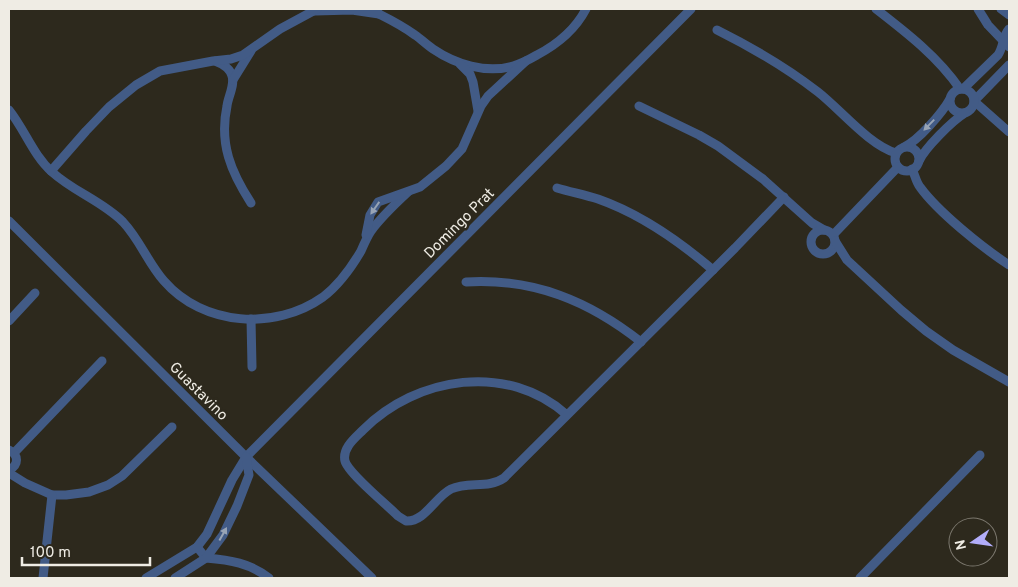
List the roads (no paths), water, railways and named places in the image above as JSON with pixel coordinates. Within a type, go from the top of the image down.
[{"type":"street","points":[[51,171],[109,108],[136,85],[160,72],[243,55],[252,50],[265,38],[316,10],[377,11],[434,50],[459,63],[495,69],[512,67],[548,49],[569,34],[580,21],[586,9]]},
{"type":"street","name":"Domingo Prat","points":[[197,546],[207,534],[232,480],[246,457],[692,9]]},
{"type":"street","points":[[876,9],[938,62],[961,89],[972,94],[974,100],[973,107],[956,119],[926,149],[912,169],[905,171],[898,167],[895,160],[896,153],[912,142],[937,116],[954,93],[961,89],[998,55],[1006,44],[1005,34],[1009,29]]},
{"type":"street","points":[[978,9],[988,25],[1006,44]]},
{"type":"street","points":[[1000,9],[1009,15]]},
{"type":"street","points":[[717,30],[788,70],[818,92],[877,145],[896,153]]},
{"type":"street","points":[[251,203],[232,172],[225,143],[226,109],[233,80],[252,50]]},
{"type":"street","points":[[974,100],[1009,65],[998,55]]},
{"type":"street","points":[[213,61],[223,64],[228,68],[233,80]]},
{"type":"street","points":[[364,245],[370,214],[373,209],[382,200],[408,192],[436,176],[462,149],[481,106],[490,94],[526,61]]},
{"type":"street","points":[[459,63],[471,77],[475,89],[478,113]]},
{"type":"street","points":[[471,77],[475,71],[481,68]]},
{"type":"street","points":[[495,69],[499,75],[499,84]]},
{"type":"street","points":[[475,89],[490,94]]},
{"type":"street","points":[[950,99],[952,109],[958,113],[974,110],[986,111]]},
{"type":"street","points":[[974,100],[1009,132]]},
{"type":"street","points":[[639,106],[718,146],[763,178],[818,228],[834,238],[847,260]]},
{"type":"street","points":[[9,110],[39,159],[73,188],[102,205],[123,223],[163,280],[181,296],[201,308],[225,317],[270,318],[292,313],[321,298],[338,283],[364,245],[370,232],[408,192]]},
{"type":"street","points":[[904,147],[911,147],[916,151],[918,161]]},
{"type":"street","points":[[826,254],[832,251],[834,238],[898,167]]},
{"type":"street","points":[[912,169],[921,188],[944,212],[971,237],[1009,265]]},
{"type":"street","points":[[557,188],[599,200],[634,216],[674,240],[713,270]]},
{"type":"street","points":[[568,415],[545,398],[515,387],[486,382],[441,385],[413,394],[384,412],[369,424],[346,448],[344,460],[351,471],[398,516],[406,521],[418,519],[441,496],[453,488],[464,485],[491,484],[504,478],[568,415],[713,270],[784,197]]},
{"type":"street","points":[[804,216],[807,221],[811,243],[816,252],[841,256],[847,260],[926,331],[953,350],[1009,382]]},
{"type":"street","name":"Guastavino","points":[[9,221],[246,457],[372,578]]},
{"type":"street","points":[[811,243],[814,234],[824,230]]},
{"type":"street","points":[[466,282],[490,280],[507,282],[556,294],[591,308],[641,342]]},
{"type":"street","points":[[9,321],[35,293]]},
{"type":"street","points":[[252,319],[252,367]]},
{"type":"street","points":[[13,454],[102,361]]},
{"type":"street","points":[[13,454],[15,466],[9,472],[25,483],[52,495],[89,492],[108,485],[134,465],[172,427]]},
{"type":"street","points":[[13,454],[25,483]]},
{"type":"street","points":[[860,578],[980,455]]},
{"type":"street","points":[[175,578],[206,558],[223,535],[249,475],[246,457]]},
{"type":"street","points":[[232,480],[245,488]]},
{"type":"street","points":[[43,578],[52,495]]},
{"type":"street","points":[[146,578],[197,546],[206,558],[240,562],[262,572],[269,578]]}]
